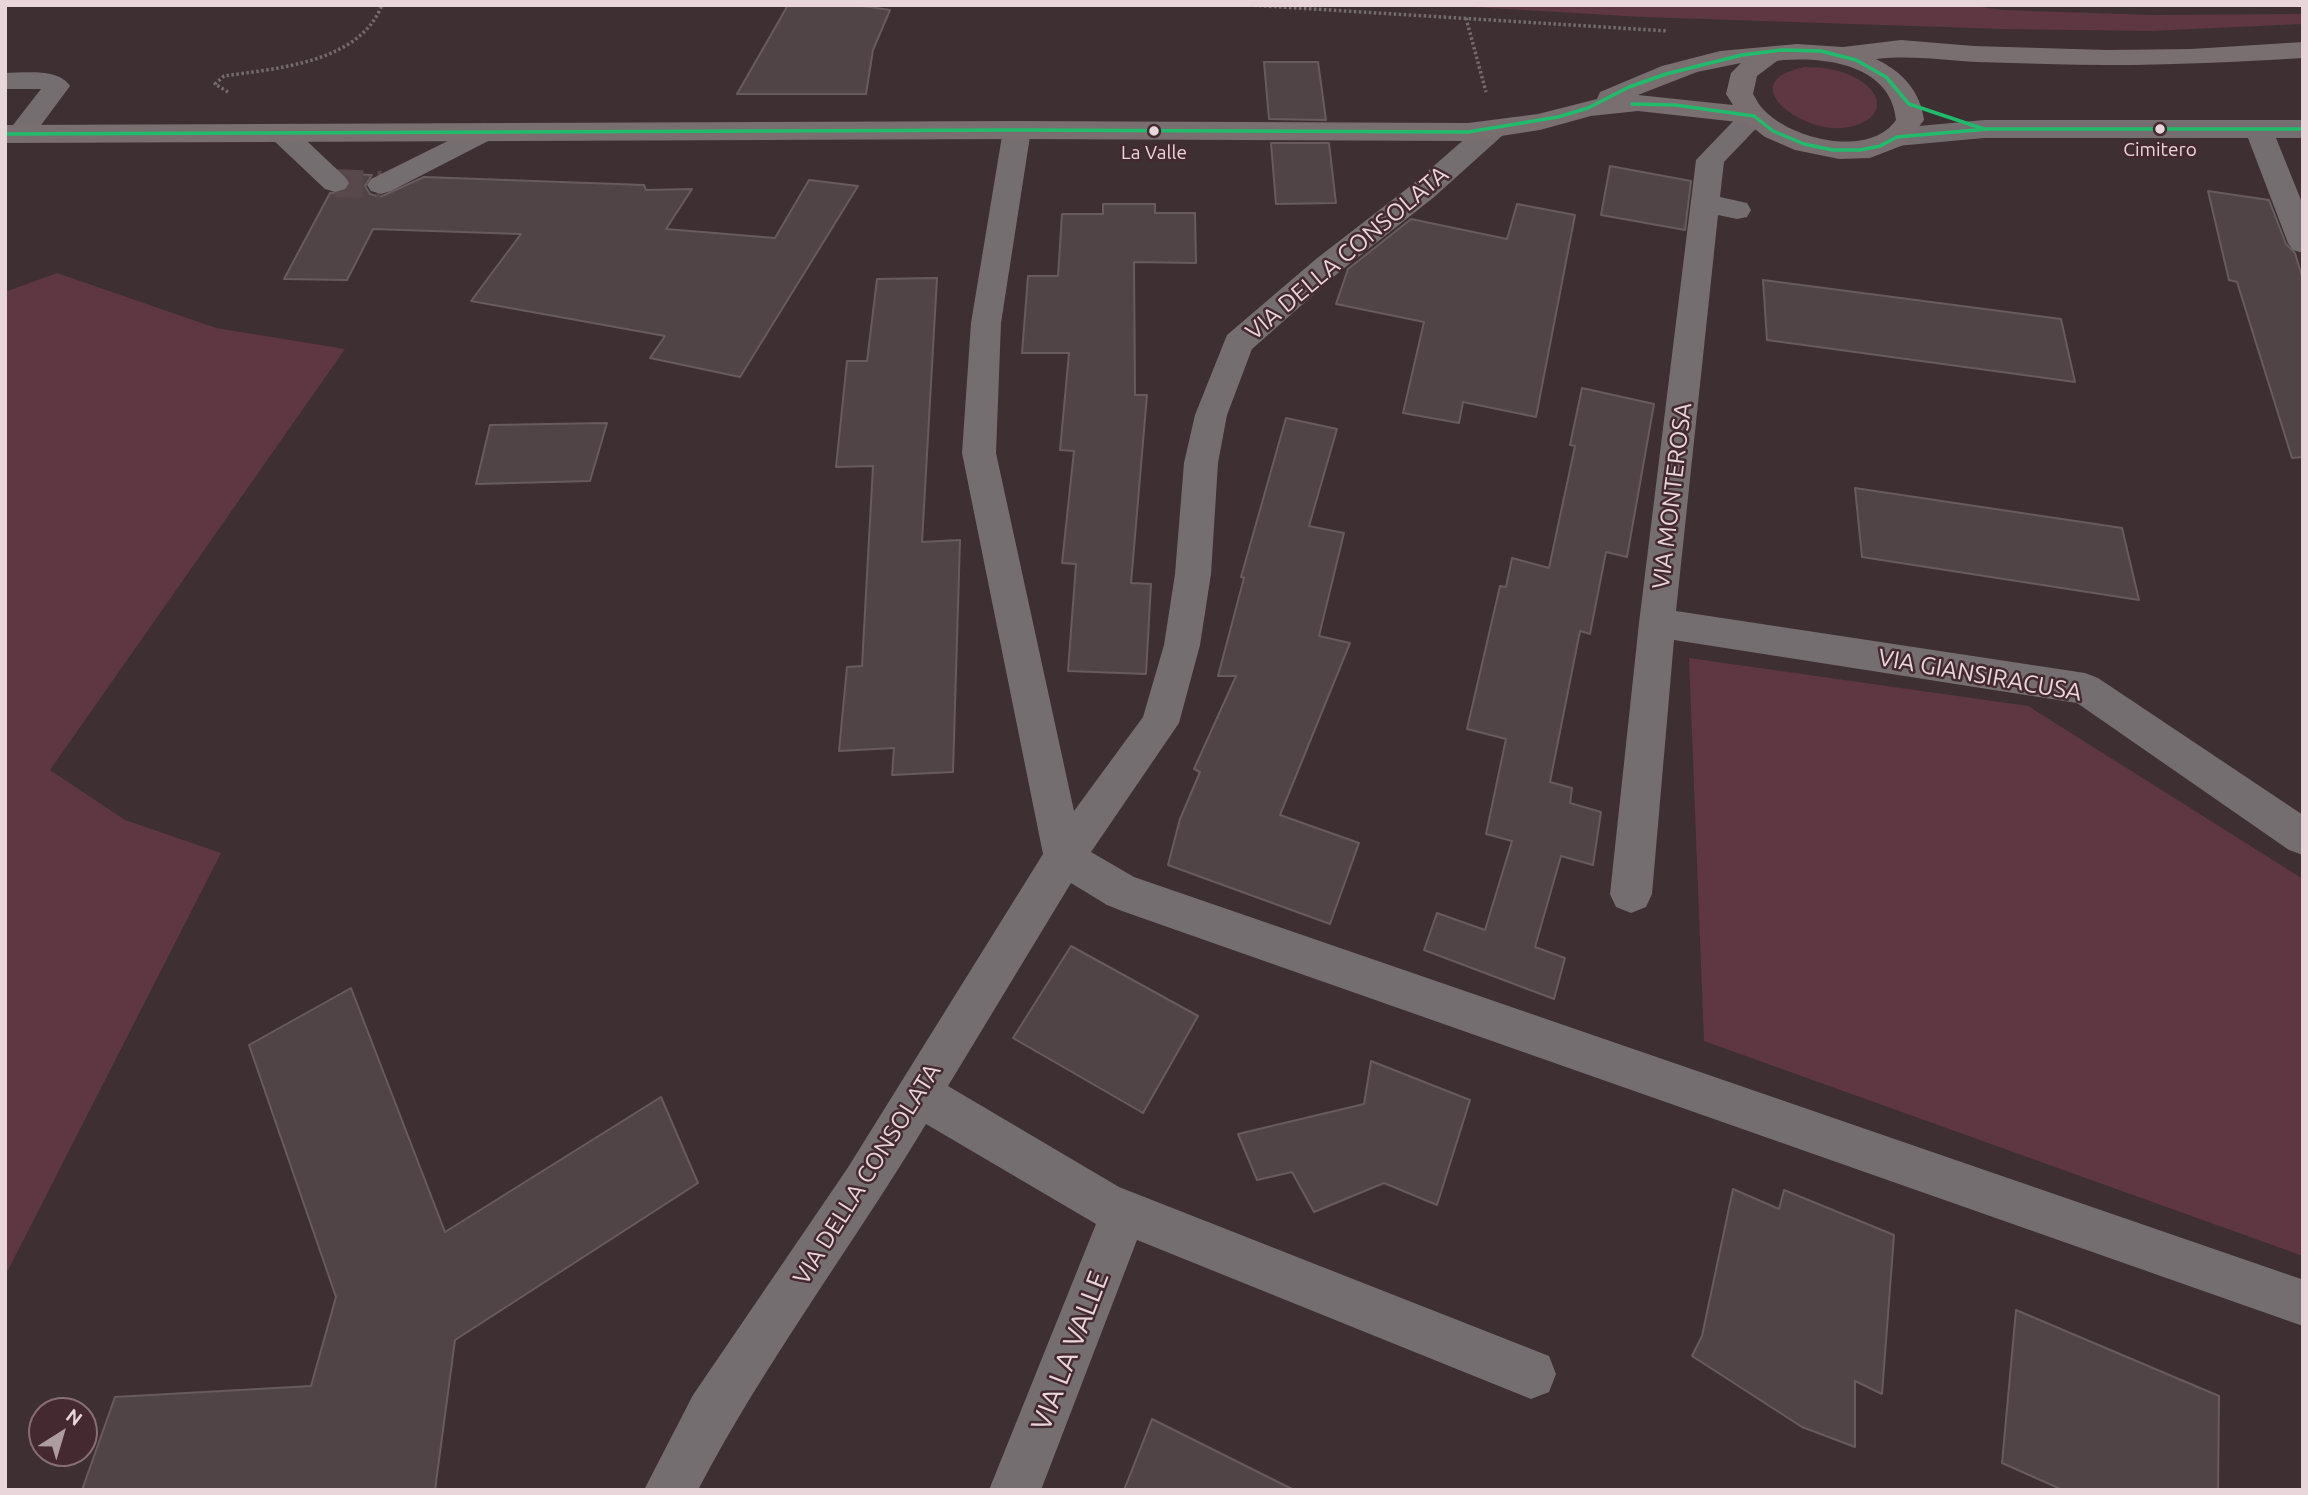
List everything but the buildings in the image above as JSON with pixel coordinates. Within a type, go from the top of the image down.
[{"type":"main road","points":[[1844,55],[1901,48],[1974,54],[2107,58],[2191,57],[2303,50]]},
{"type":"main road","points":[[1589,108],[1634,85],[1707,61],[1738,55],[1815,50],[1844,55],[1869,65],[1889,78],[1906,97],[1910,120],[1897,137],[1880,146],[1860,150],[1833,150],[1794,140],[1773,131],[1754,116],[1742,100],[1738,87],[1742,74],[1753,62],[1770,54]]},
{"type":"main road","points":[[1906,97],[1934,69],[1974,54]]},
{"type":"main road","points":[[13,134],[1017,130],[1468,132],[1540,122],[1589,108],[1638,103],[1675,105],[1754,116]]},
{"type":"street","points":[[5,80],[43,81],[57,86],[13,134]]},
{"type":"street","points":[[1906,97],[1984,129]]},
{"type":"street","name":"VIA MONTEROSA","points":[[1630,894],[1657,623],[1710,160],[1754,116]]},
{"type":"street","name":"VIA DELLA CONSOLATA","points":[[670,1490],[711,1413],[863,1185],[1064,857],[1160,723],[1182,645],[1193,574],[1204,451],[1211,415],[1238,343],[1327,266],[1423,191],[1493,129]]},
{"type":"street","points":[[1897,137],[1984,129],[2303,129]]},
{"type":"street","points":[[2259,129],[2303,243]]},
{"type":"street","points":[[1017,130],[986,323],[979,453],[1064,857],[1122,892],[2301,1303]]},
{"type":"street","points":[[381,185],[484,132]]},
{"type":"street","points":[[282,133],[335,183]]},
{"type":"street","points":[[1705,203],[1737,210]]},
{"type":"street","name":"VIA GIANSIRACUSA","points":[[1657,623],[2085,689],[2303,837]]},
{"type":"street","points":[[919,1094],[1104,1204],[1531,1374]]},
{"type":"street","name":"VIA LA VALLE","points":[[1015,1490],[1124,1213]]},
{"type":"path","points":[[234,93],[215,84],[224,76],[300,63],[330,54],[366,31],[381,14],[382,5]]},
{"type":"path","points":[[1466,19],[1483,78],[1493,129]]},
{"type":"shaded area","points":[[1439,5],[1968,5],[2002,10],[2152,15],[2303,14],[2303,24],[2149,31],[2003,29],[1643,17]]},
{"type":"shaded area","points":[[1805,67],[1833,70],[1858,79],[1875,95],[1876,110],[1864,122],[1842,128],[1825,127],[1793,114],[1780,104],[1774,94],[1774,83],[1784,74]]},
{"type":"shaded area","points":[[57,273],[216,328],[345,349],[50,770],[125,820],[221,853],[5,1276],[5,292]]},
{"type":"shaded area","points":[[1689,658],[2028,706],[2303,879],[2303,1256],[1704,1041]]},
{"type":"tunnel","points":[[335,183],[381,185]]},
{"type":"transit line","points":[[5,134],[1017,130],[1468,132],[1558,117],[1600,103],[1629,87],[1702,63],[1782,50],[1821,51],[1856,60],[1886,77],[1909,104],[1984,129],[2303,129]]},
{"type":"transit line","points":[[1632,104],[1675,105],[1754,116],[1773,131],[1804,144],[1833,150],[1860,150],[1880,146],[1897,137],[1988,129]]},
{"type":"place","name":"Cimitero","points":[[2160,129]]},
{"type":"place","name":"La Valle","points":[[1154,131]]}]
